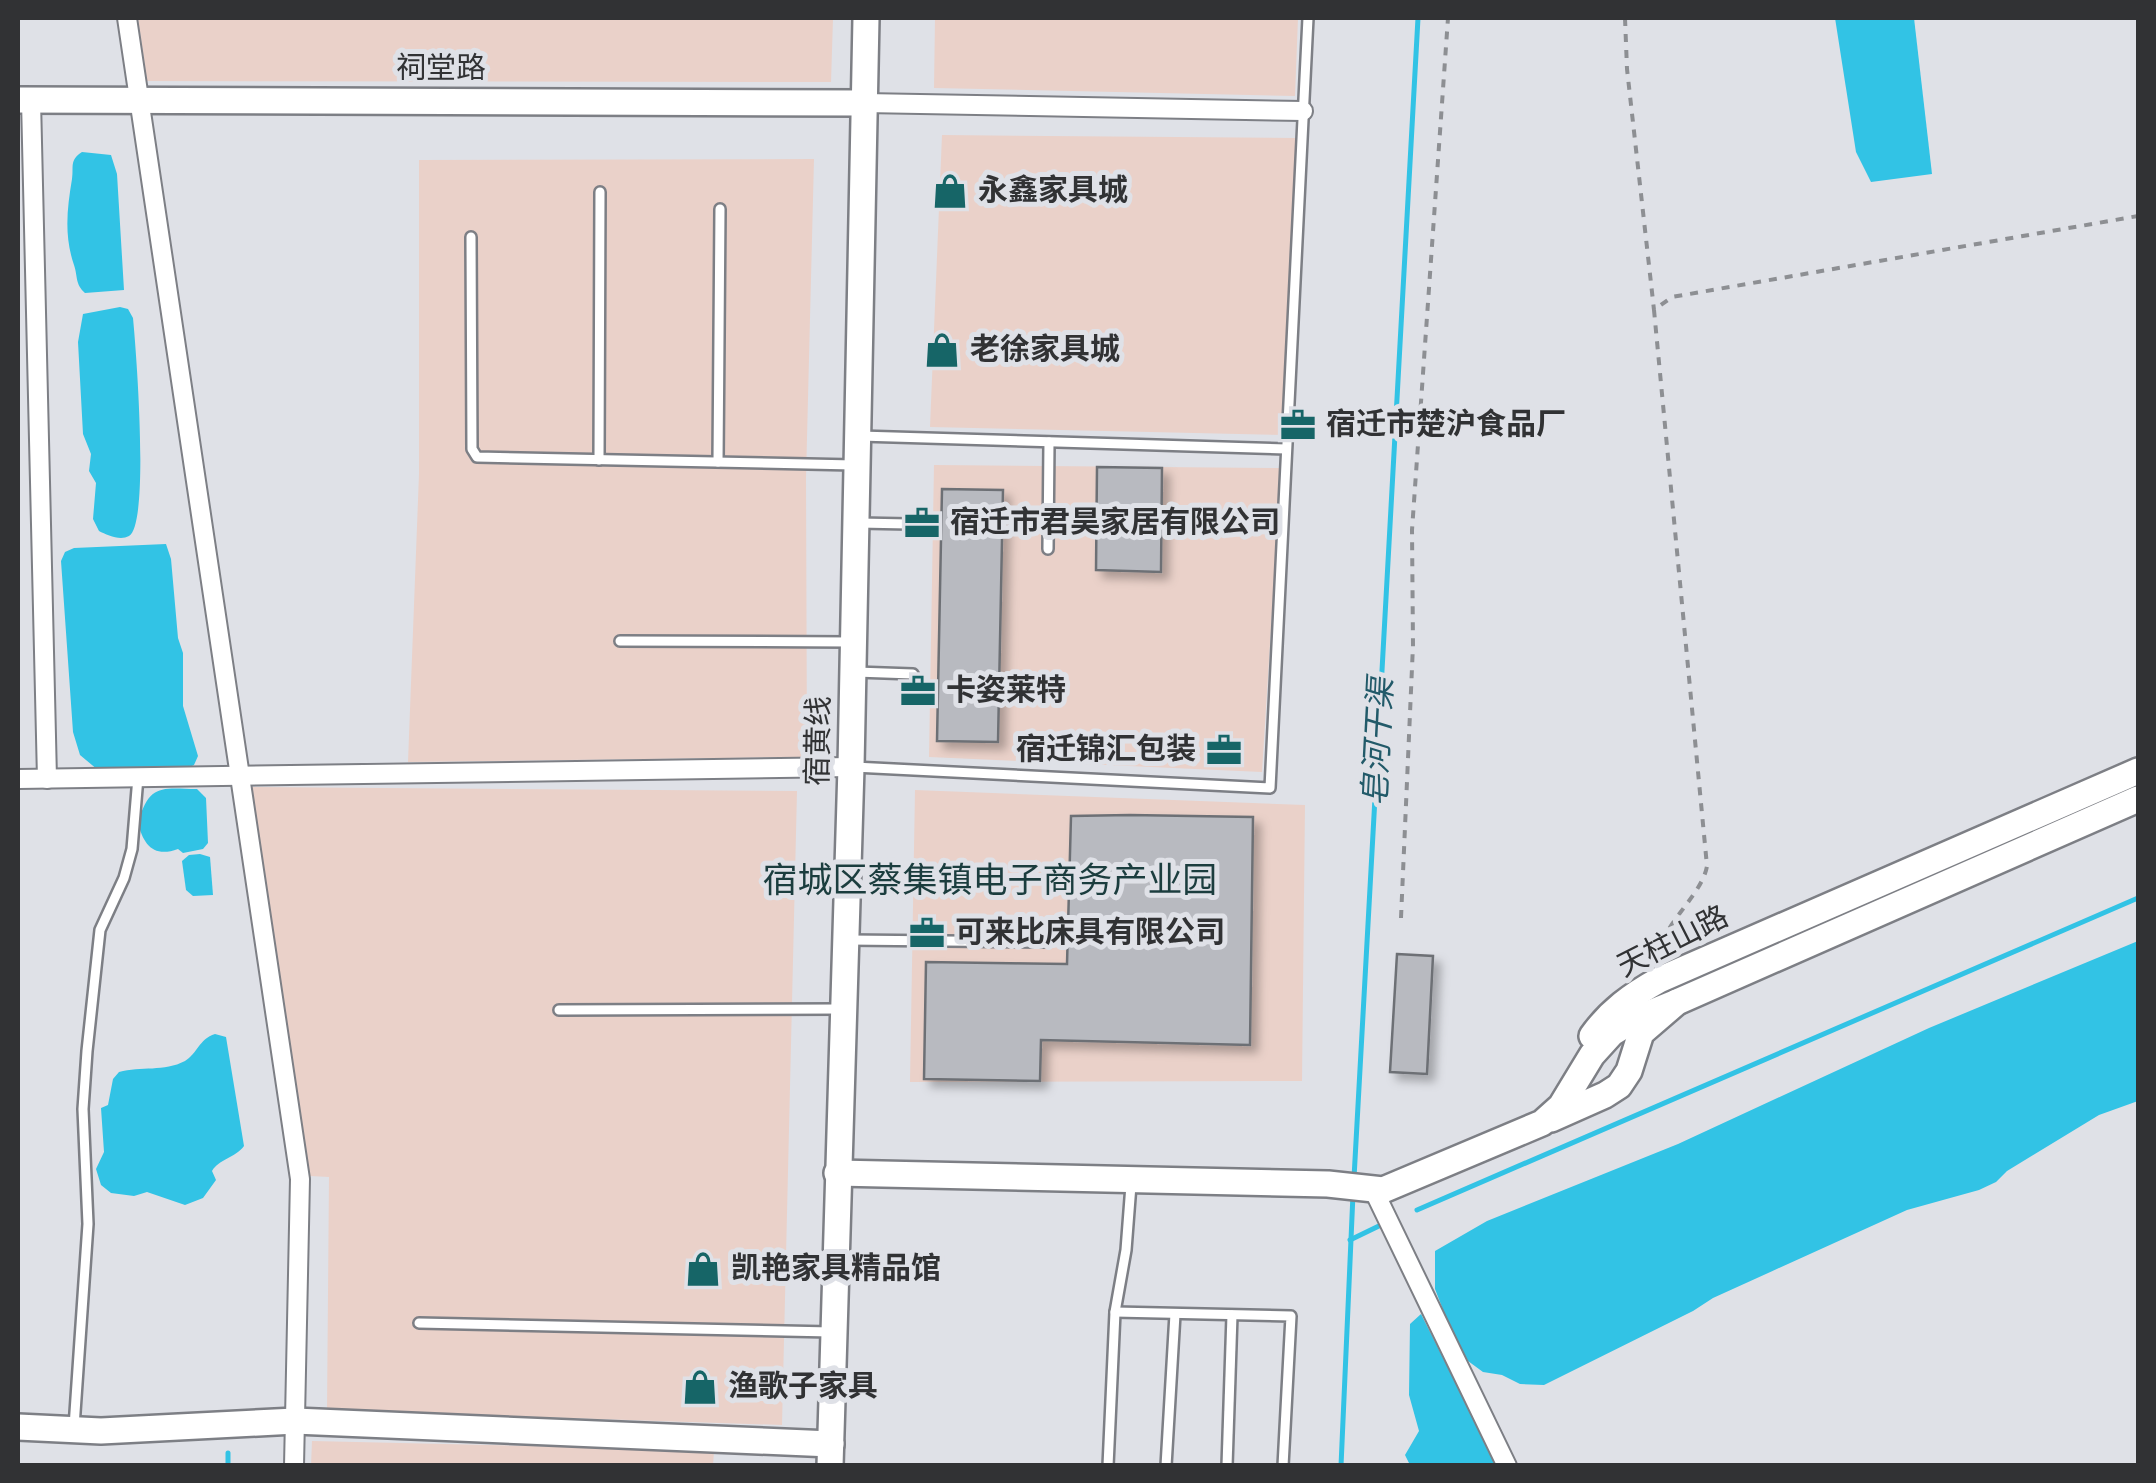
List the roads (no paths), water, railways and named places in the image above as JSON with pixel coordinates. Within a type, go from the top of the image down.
[{"type":"street","points":[[127,18],[300,1179],[294,1466]]},
{"type":"street","name":"宿黄线","points":[[831,1455],[851,767],[866,18]]},
{"type":"street","points":[[24,100],[47,779]]},
{"type":"street","name":"祠堂路","points":[[24,100],[864,103]]},
{"type":"street","points":[[864,103],[1303,111]]},
{"type":"street","points":[[18,779],[851,767]]},
{"type":"street","name":"天柱山路","points":[[1542,1123],[1580,1052],[1604,1020],[1632,995],[2138,771]]},
{"type":"street","name":"天柱山路","points":[[1542,1123],[1619,1086],[1630,1071],[1641,1034],[1677,1002],[2138,799]]},
{"type":"street","points":[[837,1173],[1389,1188],[1542,1123],[1561,1106],[1592,1055],[1612,1033],[1677,1002]]},
{"type":"street","points":[[1371,1190],[1507,1466]]},
{"type":"street","points":[[18,1427],[101,1431],[295,1422],[831,1455]]},
{"type":"lane","points":[[851,767],[1270,788],[1308,18]]},
{"type":"lane","points":[[598,460],[600,192]]},
{"type":"lane","points":[[718,462],[720,208]]},
{"type":"lane","points":[[472,237],[472,449],[477,457],[857,464]]},
{"type":"lane","points":[[858,436],[1286,449]]},
{"type":"lane","points":[[1048,550],[1050,442]]},
{"type":"lane","points":[[856,523],[909,524]]},
{"type":"lane","points":[[620,641],[854,642]]},
{"type":"lane","points":[[853,672],[913,674]]},
{"type":"lane","points":[[74,1430],[88,1224],[83,1109],[87,1052],[100,930],[124,878],[132,848],[138,777]]},
{"type":"lane","points":[[845,940],[1044,942]]},
{"type":"lane","points":[[560,1010],[843,1010]]},
{"type":"lane","points":[[1108,1466],[1116,1312],[1132,1180]]},
{"type":"lane","points":[[1116,1312],[1291,1316],[1283,1466]]},
{"type":"lane","points":[[1166,1466],[1174,1314]]},
{"type":"lane","points":[[1226,1466],[1232,1315]]},
{"type":"lane","points":[[419,1324],[834,1332]]},
{"type":"water","points":[[1835,18],[1914,18],[1932,174],[1871,182],[1856,152]]},
{"type":"water","points":[[82,152],[111,155],[117,174],[124,290],[85,293],[78,283],[67,222],[73,164]]},
{"type":"water","points":[[128,309],[133,318],[140,470],[135,524],[129,536],[122,538],[99,531],[93,519],[96,483],[89,471],[91,454],[83,434],[78,342],[83,314]]},
{"type":"water","points":[[166,544],[183,653],[183,706],[198,756],[194,765],[186,769],[98,770],[80,755],[73,732],[61,561],[65,552],[74,548]]},
{"type":"water","points":[[165,789],[197,789],[206,798],[208,843],[203,849],[183,853],[178,849],[162,852],[151,848],[138,822],[147,801]]},
{"type":"water","points":[[189,855],[210,857],[213,895],[193,896],[186,890],[182,861]]},
{"type":"water","points":[[2138,941],[2138,1101],[2099,1115],[2007,1171],[1996,1182],[1907,1210],[1713,1298],[1544,1385],[1520,1384],[1502,1375],[1483,1372],[1468,1361],[1435,1289],[1435,1251],[1487,1221],[1678,1144],[1929,1028]]},
{"type":"water","points":[[215,1034],[226,1037],[244,1146],[215,1167],[212,1171],[216,1180],[203,1198],[185,1205],[147,1192],[134,1196],[111,1193],[101,1185],[96,1169],[104,1152],[101,1108],[108,1105],[113,1079],[119,1072],[169,1067],[185,1061]]},
{"type":"water","points":[[1421,1314],[1497,1465],[1410,1465],[1405,1455],[1419,1431],[1409,1395],[1410,1324]]},
{"type":"waterway","name":"皂河干渠","points":[[1354,1178],[1418,18]]},
{"type":"waterway","points":[[1417,1210],[2138,898]]},
{"type":"waterway","name":"皂河干渠","points":[[1341,1466],[1353,1194]]},
{"type":"waterway","points":[[1350,1240],[1383,1224]]},
{"type":"waterway","points":[[228,1453],[228,1466]]},
{"type":"place","name":"永鑫家具城","points":[[950,191]]},
{"type":"place","name":"老徐家具城","points":[[942,350]]},
{"type":"place","name":"宿迁市楚沪食品厂","points":[[1298,425]]},
{"type":"place","name":"宿迁市君昊家居有限公司","points":[[922,523]]},
{"type":"place","name":"卡姿莱特","points":[[918,691]]},
{"type":"place","name":"宿迁锦汇包装","points":[[1224,750]]},
{"type":"place","name":"可来比床具有限公司","points":[[927,933]]},
{"type":"place","name":"凯艳家具精品馆","points":[[703,1269]]},
{"type":"place","name":"渔歌子家具","points":[[700,1387]]},
{"type":"district","name":"宿城区蔡集镇电子商务产业园","points":[[990,881]]}]
